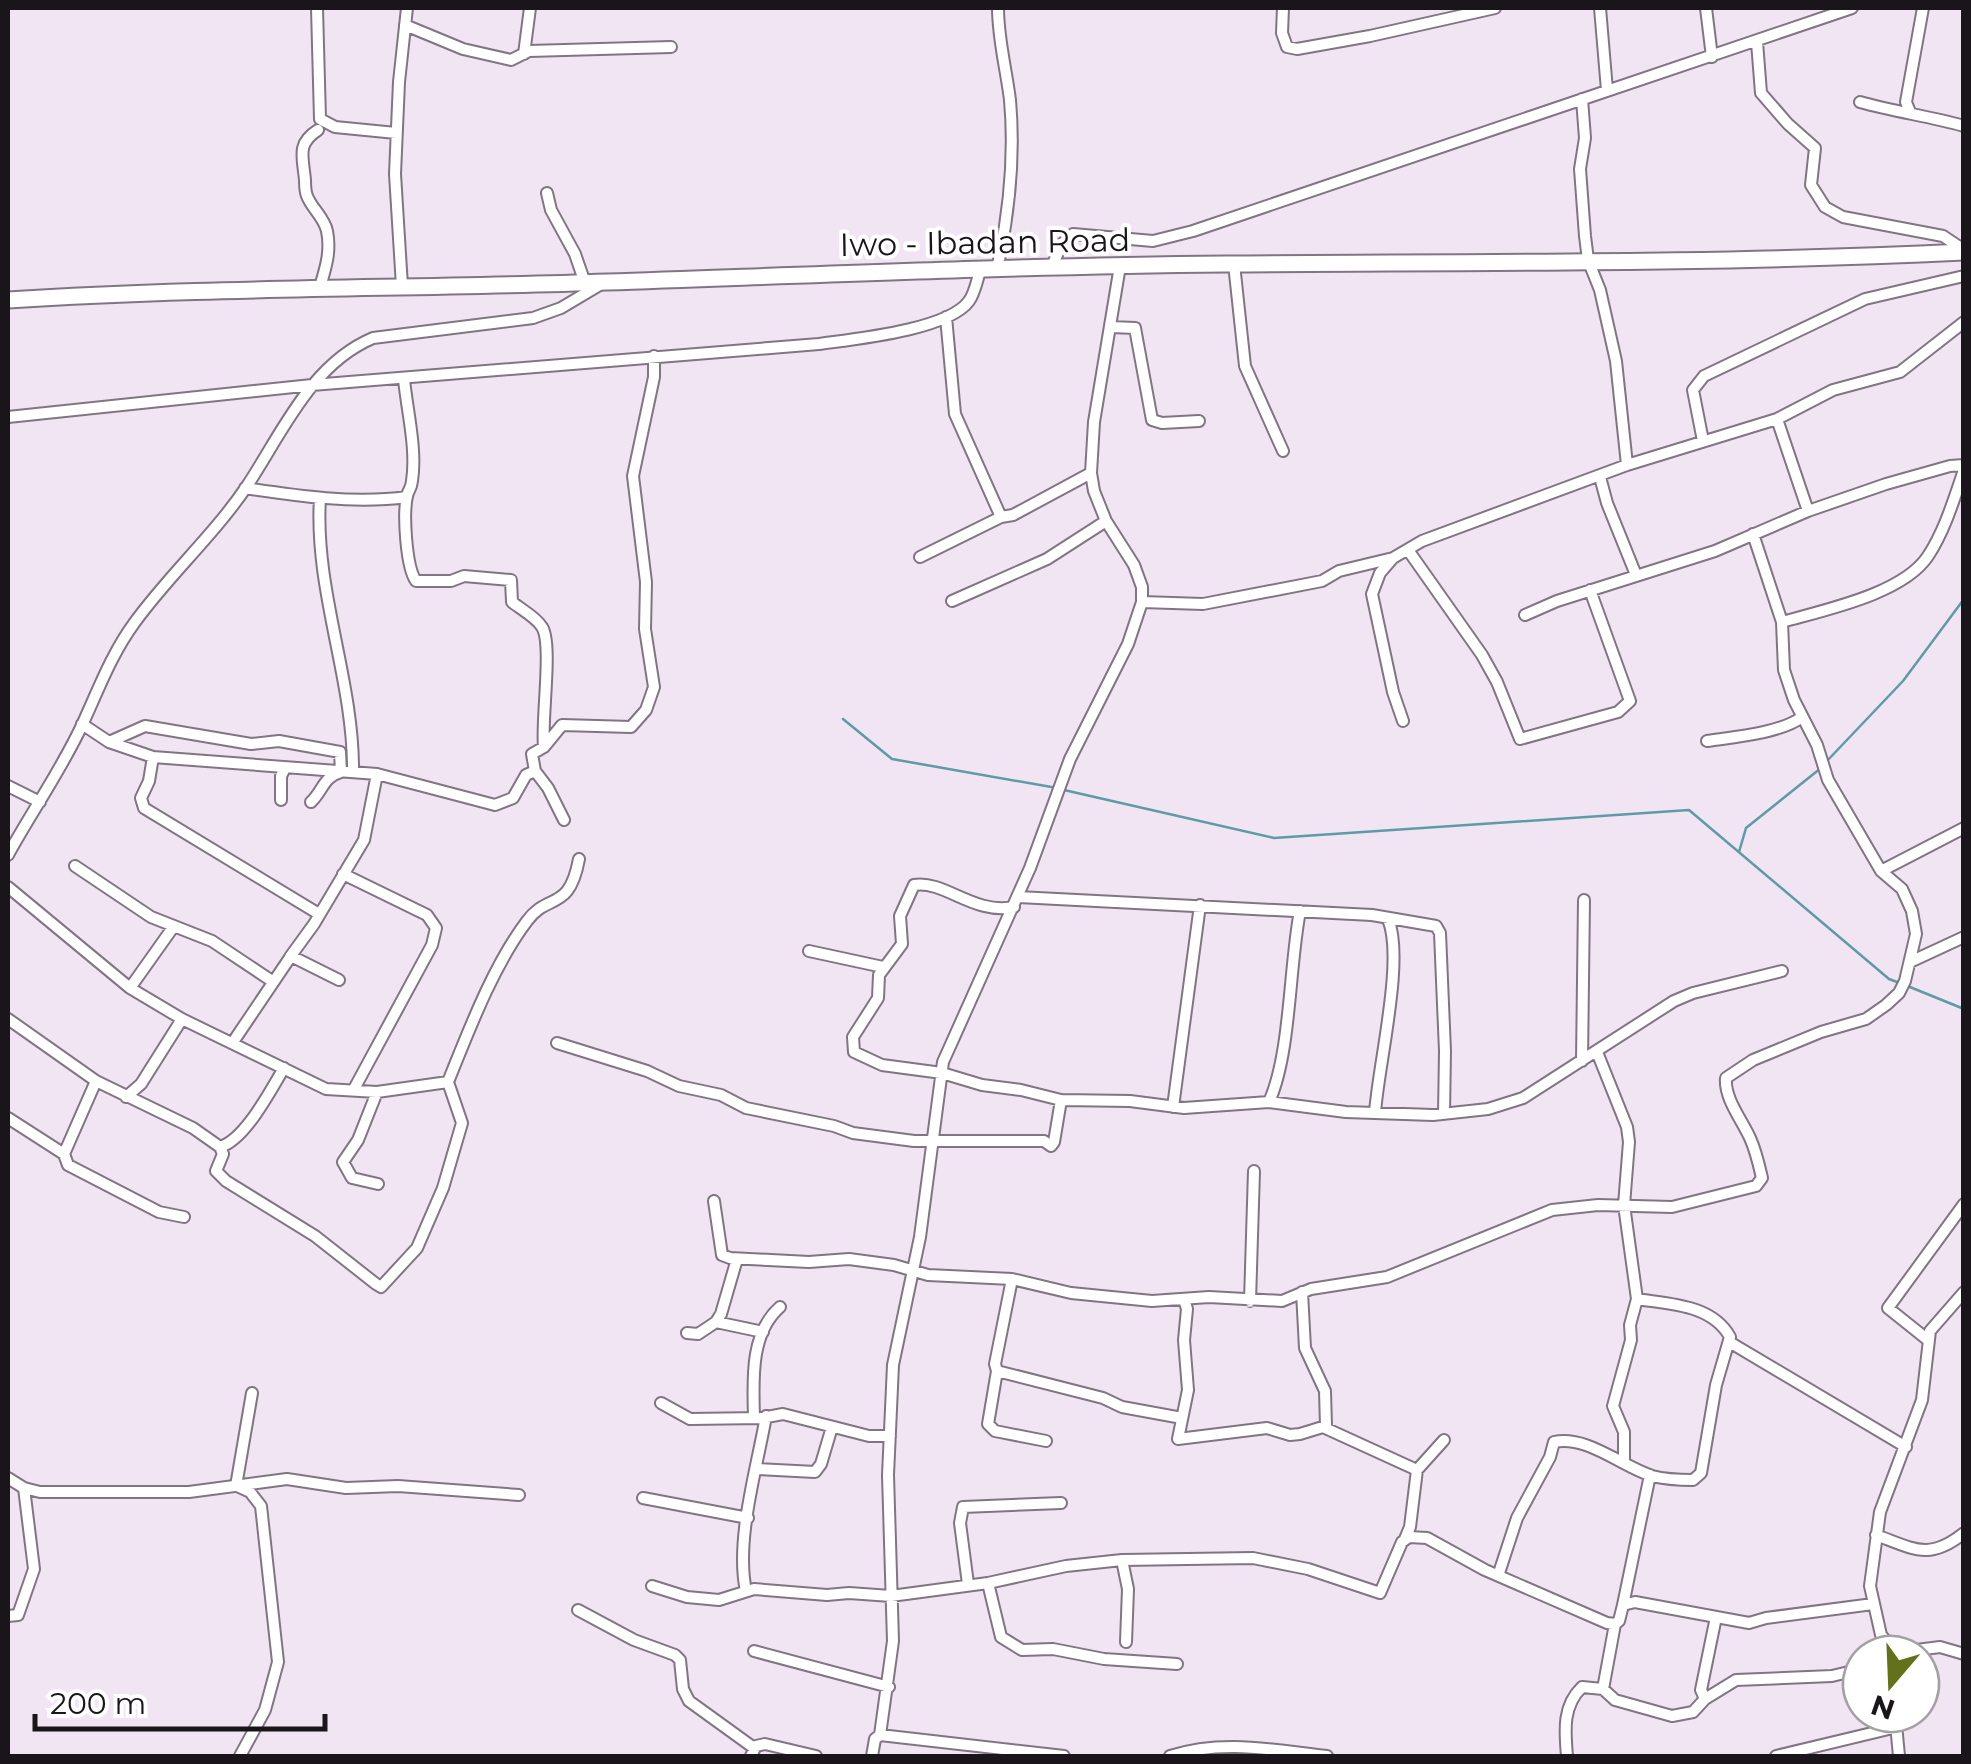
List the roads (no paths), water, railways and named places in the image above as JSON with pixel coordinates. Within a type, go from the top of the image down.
[{"type":"main road","name":"Iwo - Ibadan Road","points":[[8,300],[125,292],[585,283],[805,273],[1234,264],[1389,265],[1964,251]]},
{"type":"street","points":[[317,8],[320,119],[335,127],[396,132]]},
{"type":"street","points":[[402,286],[396,132],[408,8]]},
{"type":"street","points":[[524,54],[530,8]]},
{"type":"street","points":[[8,417],[312,385],[820,344],[888,334],[946,317],[969,302],[988,270],[1006,226],[1010,100],[998,32],[998,8]]},
{"type":"street","points":[[1283,8],[1283,42],[1297,49],[1495,8]]},
{"type":"street","points":[[1600,8],[1608,90]]},
{"type":"street","points":[[1706,8],[1712,57]]},
{"type":"street","points":[[1051,269],[1062,244],[1073,234],[1129,241],[1193,231],[1852,8]]},
{"type":"street","points":[[1910,112],[1906,102],[1923,8]]},
{"type":"street","points":[[405,25],[492,58],[517,60],[529,50],[672,48]]},
{"type":"street","points":[[1756,42],[1761,94],[1815,148],[1811,186],[1826,207],[1843,217],[1942,236],[1964,251]]},
{"type":"street","points":[[1582,99],[1585,138],[1580,168],[1588,260],[1600,290],[1616,362],[1627,465]]},
{"type":"street","points":[[1860,102],[1964,126]]},
{"type":"street","points":[[318,130],[302,146],[306,194],[324,220],[328,234],[329,255],[320,286]]},
{"type":"street","points":[[548,193],[550,210],[570,244],[585,283]]},
{"type":"street","points":[[1234,264],[1244,366],[1283,451]]},
{"type":"street","points":[[872,1756],[889,1687],[893,1641],[890,1436],[894,1351],[948,1047],[989,966],[1070,760],[1128,644],[1142,602],[1134,565],[1106,521],[1091,473],[1094,422],[1120,266]]},
{"type":"street","points":[[1702,441],[1693,390],[1704,376],[1865,298],[1964,276]]},
{"type":"street","points":[[8,856],[82,724],[115,652],[245,488],[312,385],[354,346],[373,338],[534,318],[561,308],[604,282]]},
{"type":"street","points":[[946,317],[955,414],[1002,517]]},
{"type":"street","points":[[1142,602],[1191,605],[1228,601],[1322,581],[1339,571],[1393,558],[1422,541],[1627,465],[1777,419],[1832,390],[1900,372],[1964,322]]},
{"type":"street","points":[[1112,327],[1136,328],[1152,420],[1198,421]]},
{"type":"street","points":[[564,820],[535,771],[532,754],[562,726],[631,727],[652,698],[654,687],[645,629],[646,582],[633,476],[654,377],[654,356]]},
{"type":"street","points":[[404,379],[412,483],[406,497],[410,573],[416,581],[452,581],[464,576],[511,580],[512,602],[540,623],[548,637],[541,722],[544,746]]},
{"type":"street","points":[[1777,419],[1808,511]]},
{"type":"street","points":[[1524,615],[1714,551],[1808,511],[1886,484],[1950,466],[1964,468],[1946,522],[1926,560],[1895,583],[1854,601],[1782,622]]},
{"type":"street","points":[[920,556],[1002,517],[1013,516],[1091,473]]},
{"type":"street","points":[[1600,477],[1636,575]]},
{"type":"street","points":[[245,488],[320,498],[406,497]]},
{"type":"street","points":[[320,498],[319,551],[354,738],[347,772]]},
{"type":"street","points":[[952,600],[1036,565],[1106,521]]},
{"type":"street","points":[[714,1202],[722,1255],[737,1258],[849,1260],[911,1272],[1012,1279],[1071,1293],[1152,1300],[1250,1301],[1282,1300],[1302,1292],[1388,1277],[1552,1210],[1624,1205],[1672,1207],[1756,1186],[1762,1178],[1758,1162],[1752,1141],[1726,1090],[1726,1078],[1753,1060],[1821,1032],[1866,1019],[1899,993],[1916,934],[1912,911],[1902,890],[1881,871],[1828,780],[1784,670],[1782,622],[1753,534]]},
{"type":"street","points":[[1408,550],[1482,655],[1520,738],[1618,712],[1630,702],[1590,590]]},
{"type":"street","points":[[1393,558],[1380,572],[1372,594],[1403,721]]},
{"type":"street","points":[[1707,742],[1747,735],[1794,722],[1802,716]]},
{"type":"street","points":[[82,724],[109,742],[153,757],[377,774],[495,805],[514,798],[526,775],[535,771]]},
{"type":"street","points":[[109,742],[145,726],[251,744],[279,741],[340,752],[347,772]]},
{"type":"street","points":[[153,757],[141,798],[144,808],[319,914]]},
{"type":"street","points":[[282,800],[281,776],[285,768]]},
{"type":"street","points":[[311,802],[324,781],[347,772]]},
{"type":"street","points":[[232,1042],[364,840],[377,774]]},
{"type":"street","points":[[8,786],[40,802]]},
{"type":"street","points":[[1881,871],[1964,828]]},
{"type":"street","points":[[8,1019],[96,1081],[194,1128],[220,1146],[223,1154],[216,1171],[226,1181],[315,1236],[381,1286],[417,1248],[442,1188],[462,1122],[448,1082],[477,1009],[529,917],[565,896],[576,878],[578,859]]},
{"type":"street","points":[[75,866],[152,917],[212,941],[272,982]]},
{"type":"street","points":[[343,874],[427,915],[436,928],[432,945],[354,1089]]},
{"type":"street","points":[[1444,1114],[1440,932],[1436,926],[1388,919],[1200,905],[1016,902],[997,910],[927,884],[914,885],[900,916],[902,944],[879,975],[876,1004],[853,1038],[854,1052],[882,1064],[1061,1100],[1130,1100],[1173,1107],[1269,1102],[1375,1114],[1444,1114],[1523,1098],[1684,997],[1782,971]]},
{"type":"street","points":[[8,887],[130,988],[182,1019],[326,1089],[377,1092],[448,1082]]},
{"type":"street","points":[[1582,1062],[1584,900]]},
{"type":"street","points":[[1173,1107],[1200,905]]},
{"type":"street","points":[[1269,1102],[1284,1037],[1300,912]]},
{"type":"street","points":[[1375,1114],[1392,976],[1388,919]]},
{"type":"street","points":[[130,988],[174,926]]},
{"type":"street","points":[[1910,962],[1964,937]]},
{"type":"street","points":[[808,951],[884,967]]},
{"type":"street","points":[[290,957],[339,980]]},
{"type":"street","points":[[126,1097],[141,1084],[182,1019]]},
{"type":"street","points":[[558,1044],[646,1071],[679,1086],[721,1096],[746,1108],[852,1133],[934,1141],[1044,1141],[1050,1146],[1061,1100]]},
{"type":"street","points":[[1597,1052],[1627,1127],[1629,1167],[1624,1205],[1637,1299],[1630,1325],[1631,1340],[1613,1406],[1624,1432],[1624,1460]]},
{"type":"street","points":[[220,1146],[230,1144],[241,1133],[284,1068]]},
{"type":"street","points":[[64,1154],[96,1081]]},
{"type":"street","points":[[377,1092],[358,1140],[343,1162],[352,1178],[378,1184]]},
{"type":"street","points":[[8,1118],[64,1154],[68,1165],[76,1170],[159,1212],[184,1217]]},
{"type":"street","points":[[1250,1301],[1254,1171]]},
{"type":"street","points":[[1928,1340],[1888,1308],[1964,1204]]},
{"type":"street","points":[[687,1333],[698,1334],[716,1322],[737,1258]]},
{"type":"street","points":[[1012,1279],[988,1424],[995,1431],[1046,1441]]},
{"type":"street","points":[[1302,1292],[1305,1348],[1325,1392],[1325,1428]]},
{"type":"street","points":[[1881,1634],[1870,1586],[1884,1499],[1922,1400],[1928,1340],[1934,1323],[1964,1292]]},
{"type":"street","points":[[1184,1299],[1188,1390],[1178,1439],[1267,1428],[1290,1435],[1325,1428],[1417,1470]]},
{"type":"street","points":[[1499,1573],[1517,1518],[1554,1442],[1568,1439],[1624,1460],[1650,1475],[1692,1480],[1701,1473],[1716,1386],[1730,1343],[1728,1331],[1696,1310],[1670,1302],[1637,1299]]},
{"type":"street","points":[[746,1591],[743,1571],[760,1416],[753,1373],[767,1318],[780,1307]]},
{"type":"street","points":[[716,1322],[763,1332]]},
{"type":"street","points":[[1730,1343],[1906,1446]]},
{"type":"street","points":[[997,1371],[1103,1398],[1122,1407],[1182,1418]]},
{"type":"street","points":[[236,1486],[252,1393]]},
{"type":"street","points":[[660,1403],[690,1419],[783,1414],[869,1436],[890,1436]]},
{"type":"street","points":[[757,1469],[814,1472],[821,1464],[832,1427]]},
{"type":"street","points":[[652,1586],[688,1597],[719,1600],[754,1588],[827,1596],[891,1596],[1122,1560],[1253,1558],[1308,1568],[1380,1593],[1393,1557],[1410,1528],[1417,1470],[1444,1440]]},
{"type":"street","points":[[1603,1689],[1614,1624],[1619,1621],[1623,1605],[1650,1475]]},
{"type":"street","points":[[13,1484],[40,1492],[153,1493],[287,1479],[346,1488],[398,1486],[519,1495]]},
{"type":"street","points":[[8,1616],[18,1615],[34,1568],[13,1484]]},
{"type":"street","points":[[236,1486],[250,1492],[260,1506],[278,1662],[265,1710],[242,1756]]},
{"type":"street","points":[[643,1498],[748,1518]]},
{"type":"street","points":[[968,1584],[960,1523],[962,1507],[1062,1502]]},
{"type":"street","points":[[1876,1535],[1927,1551],[1946,1548],[1964,1533]]},
{"type":"street","points":[[1405,1539],[1427,1538],[1485,1570],[1614,1624]]},
{"type":"street","points":[[1122,1560],[1128,1589],[1126,1642]]},
{"type":"street","points":[[988,1583],[1001,1638],[1022,1650],[1053,1648],[1104,1659],[1177,1664]]},
{"type":"street","points":[[1623,1605],[1635,1602],[1749,1623],[1874,1604]]},
{"type":"street","points":[[578,1610],[634,1640],[675,1655],[680,1660],[683,1690],[689,1701],[753,1752],[765,1744],[816,1756]]},
{"type":"street","points":[[1704,1699],[1701,1690],[1716,1617]]},
{"type":"street","points":[[754,1651],[889,1687]]},
{"type":"street","points":[[1568,1756],[1564,1724],[1575,1694],[1582,1688],[1603,1689],[1614,1700],[1672,1716],[1693,1712],[1704,1699],[1736,1680],[1841,1674]]},
{"type":"street","points":[[1776,1756],[1868,1734]]},
{"type":"street","points":[[880,1735],[1064,1756]]},
{"type":"street","points":[[1170,1756],[1199,1747],[1258,1746],[1326,1756]]},
{"type":"waterway","points":[[1826,762],[1903,681],[1964,599]]},
{"type":"waterway","points":[[843,719],[892,759],[1057,788]]},
{"type":"waterway","points":[[1739,852],[1746,828],[1821,768]]},
{"type":"waterway","points":[[1064,790],[1274,838],[1689,810],[1897,982]]},
{"type":"waterway","points":[[1905,985],[1964,1009]]}]
